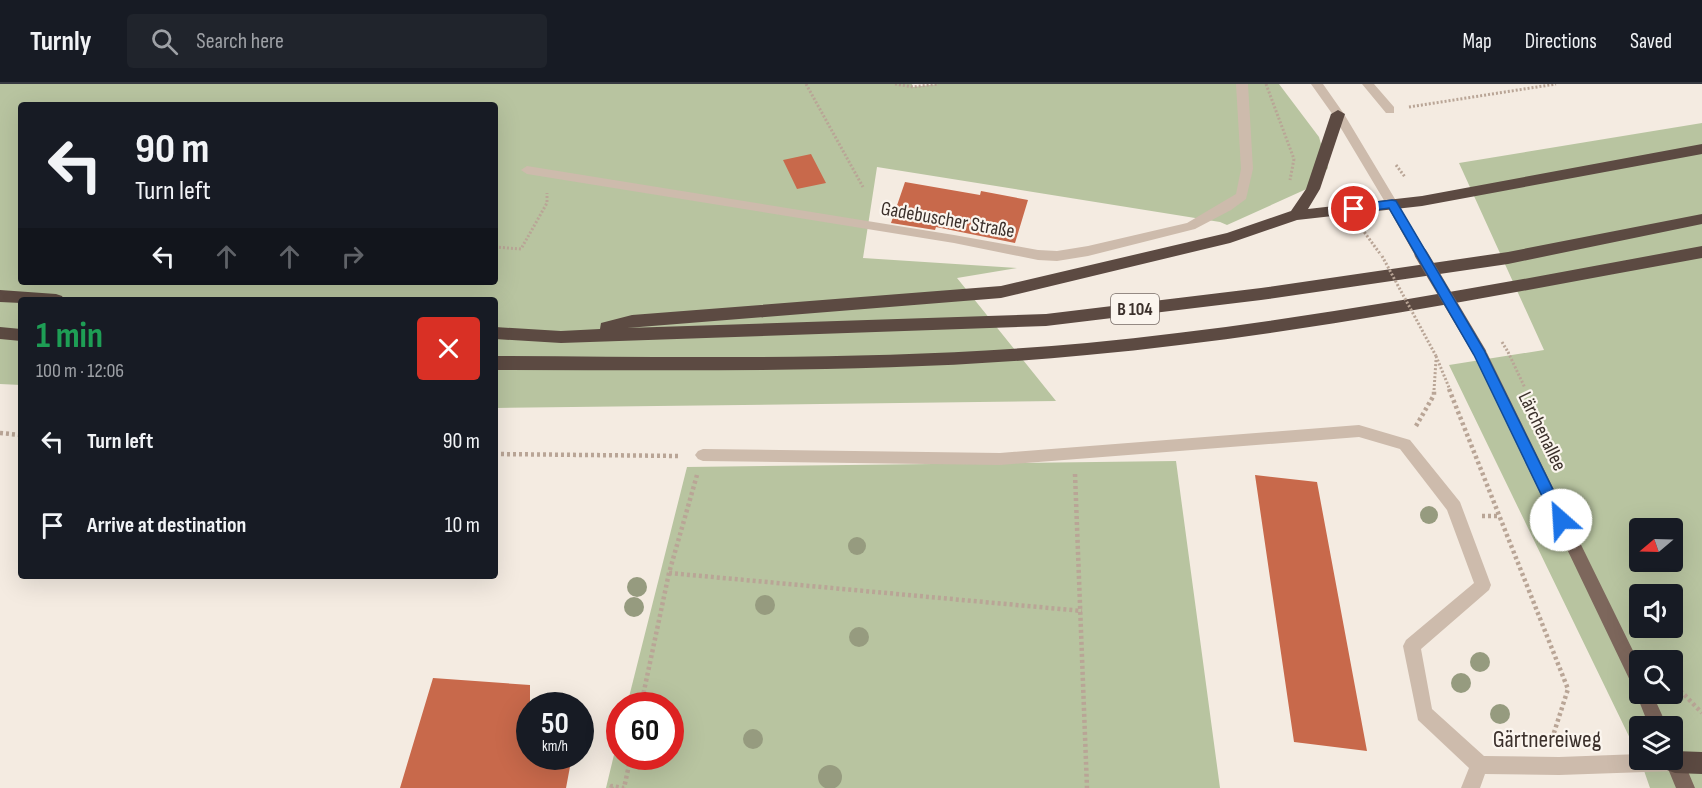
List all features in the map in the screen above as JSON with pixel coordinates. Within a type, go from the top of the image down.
[{"type":"highway","points":[[1296,215],[1313,189],[1338,114]]},
{"type":"highway","name":"B 104","points":[[561,337],[632,321],[1001,292],[1230,238],[1296,215],[1422,201],[1702,149]]},
{"type":"highway","name":"B 104","points":[[498,333],[561,337],[1046,320],[1261,294],[1508,258],[1702,219]]},
{"type":"highway","name":"B 104","points":[[498,363],[865,362],[1085,350],[1290,326],[1702,252]]},
{"type":"highway","points":[[0,296],[18,297]]},
{"type":"highway","points":[[0,333],[18,334]]},
{"type":"highway","points":[[1683,760],[1702,763]]},
{"type":"main road","name":"Lärchenallee","points":[[1392,204],[1480,353],[1629,662]]},
{"type":"main road","points":[[1679,770],[1686,788]]},
{"type":"street","name":"Gadebuscher Straße","points":[[527,170],[954,239],[1038,255],[1057,255],[1088,251],[1191,226],[1227,207],[1242,196],[1247,169],[1242,84]]},
{"type":"street","points":[[1317,84],[1338,114],[1392,204]]},
{"type":"street","points":[[1368,84],[1390,110]]},
{"type":"street","points":[[703,455],[1000,459],[1359,431],[1405,444],[1454,507],[1483,585],[1412,646],[1424,714],[1480,765]]},
{"type":"street","name":"Gärtnereiweg","points":[[1470,788],[1480,765],[1559,766],[1629,762]]},
{"type":"path","points":[[806,84],[863,187]]},
{"type":"path","points":[[895,84],[913,87],[938,84]]},
{"type":"path","points":[[1266,84],[1294,159],[1289,183]]},
{"type":"path","points":[[1390,110],[1556,84]]},
{"type":"path","points":[[498,247],[521,249],[547,203],[547,174]]},
{"type":"path","points":[[1382,256],[1436,356],[1568,689]]},
{"type":"path","points":[[1405,444],[1434,395],[1436,356]]},
{"type":"path","points":[[0,433],[18,435]]},
{"type":"path","points":[[1073,453],[1083,611],[1087,788]]},
{"type":"path","points":[[498,454],[703,455],[669,573],[644,692]]},
{"type":"path","points":[[669,573],[1083,611]]},
{"type":"path","points":[[1683,693],[1702,713]]},
{"type":"path","points":[[611,788],[612,786],[626,788],[629,770]]},
{"type":"green space","points":[[0,84],[912,84],[913,87],[938,84],[1279,84],[1319,137],[1328,168],[1311,187],[1227,225],[1220,222],[877,167],[863,258],[1017,268],[957,278],[1056,401],[498,408],[498,297],[18,297],[18,385],[0,384]]},
{"type":"green space","points":[[1702,123],[1702,788],[1650,788],[1644,770],[1683,770],[1683,716],[1629,716],[1629,736],[1449,365],[1544,350],[1459,163]]},
{"type":"green space","points":[[1176,461],[1220,788],[606,788],[610,770],[684,770],[684,692],[630,692],[687,467]]},
{"type":"building","points":[[811,154],[826,183],[797,189],[783,160]]},
{"type":"building","points":[[905,182],[980,195],[981,191],[1028,200],[1015,243],[936,227],[935,230],[891,223]]},
{"type":"building","points":[[1255,475],[1317,482],[1367,751],[1294,742]]},
{"type":"building","points":[[433,678],[530,685],[530,692],[516,692],[516,770],[569,770],[566,788],[400,788]]},
{"type":"route","points":[[1354,209],[1392,204],[1480,353],[1561,520]]}]
